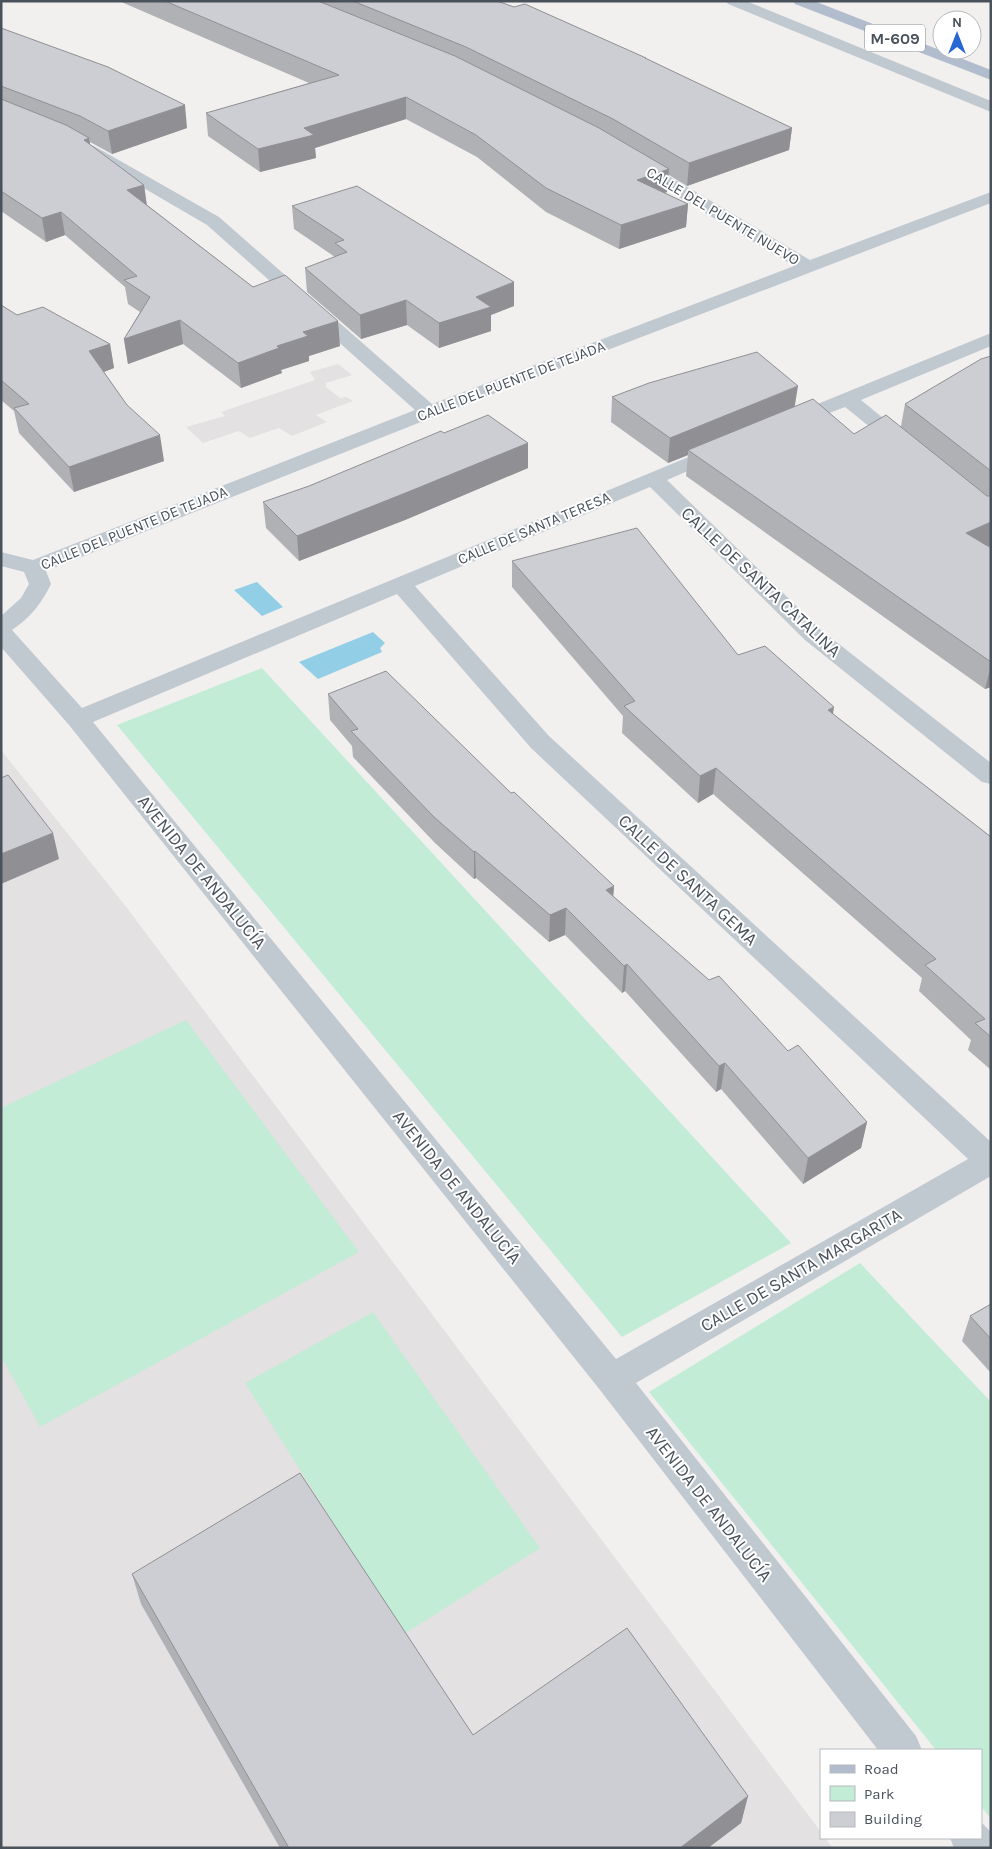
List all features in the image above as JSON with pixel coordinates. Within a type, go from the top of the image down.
[{"type":"main road","name":"M-609","points":[[800,1],[991,75]]},
{"type":"street","points":[[733,1],[991,107]]},
{"type":"street","points":[[77,142],[213,220],[429,412]]},
{"type":"street","name":"CALLE DEL PUENTE NUEVO","points":[[622,156],[809,267]]},
{"type":"street","name":"CALLE DEL PUENTE DE TEJADA","points":[[33,568],[429,412],[991,197]]},
{"type":"street","points":[[772,429],[989,342]]},
{"type":"street","points":[[846,398],[915,454]]},
{"type":"street","name":"CALLE DE SANTA TERESA","points":[[78,719],[736,444]]},
{"type":"street","name":"CALLE DE SANTA CATALINA","points":[[653,478],[813,635],[991,776]]},
{"type":"street","points":[[1,559],[14,560],[33,568],[40,584],[33,600],[20,615],[1,627]]},
{"type":"street","name":"CALLE DE SANTA GEMA","points":[[401,585],[540,742],[991,1161]]},
{"type":"street","name":"AVENIDA DE ANDALUCÍA","points":[[1,632],[78,719],[612,1379],[901,1749]]},
{"type":"street","name":"CALLE DE SANTA MARGARITA","points":[[612,1379],[991,1161]]},
{"type":"shaded area","points":[[338,364],[352,375],[326,383],[326,387],[340,398],[346,397],[353,401],[316,415],[327,422],[292,436],[279,428],[250,438],[239,431],[203,443],[186,427],[225,416],[221,412],[315,380],[310,372]]},
{"type":"shaded area","points":[[1,750],[127,908],[820,1831],[820,1839],[826,1839],[833,1848],[1,1848]]},
{"type":"green space","points":[[262,668],[791,1243],[622,1337],[117,725]]},
{"type":"green space","points":[[186,1020],[359,1252],[40,1427],[1,1356],[1,1108]]},
{"type":"green space","points":[[860,1263],[991,1402],[991,1819],[982,1807],[982,1749],[935,1749],[649,1392]]},
{"type":"green space","points":[[373,1312],[540,1548],[404,1634],[245,1383]]},
{"type":"water","points":[[257,582],[283,607],[262,616],[234,590]]},
{"type":"water","points":[[373,632],[385,643],[380,648],[382,652],[318,679],[299,662]]},
{"type":"building","points":[[165,1],[318,1],[455,56],[599,128],[669,169],[637,180],[688,204],[621,225],[546,188],[476,135],[406,97],[304,128],[314,135],[258,149],[206,113],[339,75]]},
{"type":"building","points":[[353,1],[497,1],[514,7],[525,4],[646,58],[792,128],[689,163],[613,119],[466,47]]},
{"type":"building","points":[[1,28],[108,67],[185,105],[108,131],[80,116],[1,86]]},
{"type":"building","points":[[1,99],[66,125],[89,138],[84,140],[144,185],[127,190],[253,287],[285,275],[338,321],[303,332],[308,336],[277,346],[279,348],[238,363],[180,320],[124,339],[150,297],[124,280],[137,276],[61,212],[42,218],[1,191]]},
{"type":"building","points":[[357,186],[514,282],[476,297],[491,307],[439,323],[406,300],[360,315],[305,268],[347,252],[335,243],[344,240],[292,206]]},
{"type":"building","points":[[1,305],[17,315],[43,307],[110,344],[89,351],[127,405],[160,435],[69,467],[14,408],[29,404],[1,380]]},
{"type":"building","points":[[757,352],[798,386],[670,438],[612,397],[649,383]]},
{"type":"building","points":[[991,356],[991,471],[905,404],[981,359]]},
{"type":"building","points":[[813,399],[854,434],[886,415],[987,496],[991,496],[991,522],[966,533],[991,548],[991,662],[688,450]]},
{"type":"building","points":[[488,415],[528,443],[297,536],[263,502],[309,486],[441,431],[444,433]]},
{"type":"building","points":[[637,528],[738,655],[765,646],[834,707],[828,710],[991,837],[991,1037],[975,1023],[985,1019],[925,965],[936,959],[716,768],[700,776],[624,706],[635,701],[512,561]]},
{"type":"building","points":[[386,671],[511,793],[514,792],[614,886],[606,890],[709,980],[719,976],[788,1051],[798,1045],[867,1122],[808,1158],[725,1063],[719,1066],[627,964],[624,966],[566,908],[550,915],[434,817],[351,731],[358,729],[328,694]]},
{"type":"building","points":[[8,775],[53,833],[1,854],[1,778]]},
{"type":"building","points":[[991,1304],[991,1339],[970,1316]]},
{"type":"building","points":[[300,1473],[473,1735],[627,1628],[748,1796],[680,1848],[289,1848],[132,1574]]}]
